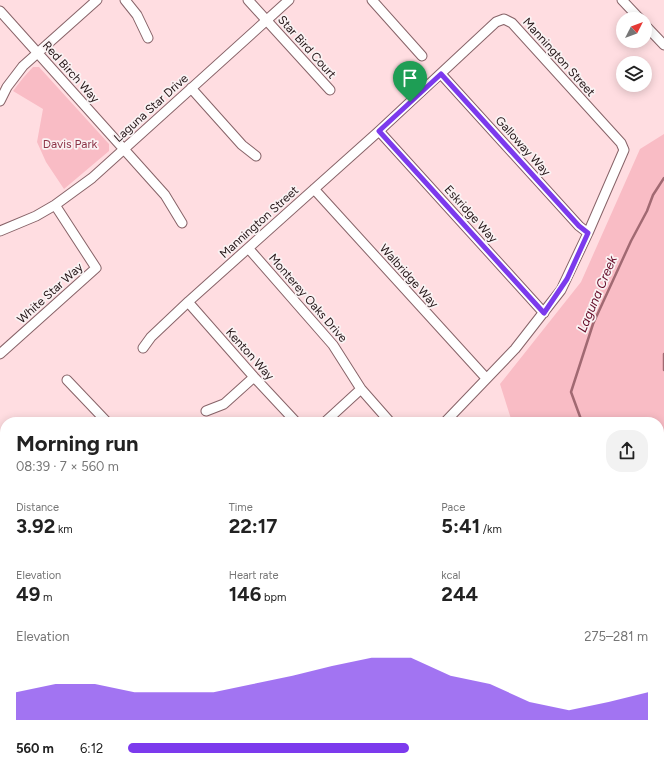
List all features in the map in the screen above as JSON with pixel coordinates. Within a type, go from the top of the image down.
[{"type":"street","points":[[0,101],[7,87],[15,76],[38,53],[97,0]]},
{"type":"street","points":[[125,0],[137,15],[148,38]]},
{"type":"street","name":"Star Bird Court","points":[[248,0],[330,90]]},
{"type":"street","name":"Laguna Star Drive","points":[[0,231],[36,216],[55,205],[92,178],[289,0]]},
{"type":"street","points":[[372,0],[422,56]]},
{"type":"street","points":[[622,0],[633,12]]},
{"type":"street","name":"Red Birch Way","points":[[0,11],[164,195],[182,223]]},
{"type":"street","name":"Mannington Street","points":[[143,348],[151,337],[188,302],[379,131],[496,22],[504,19],[512,23],[621,143],[624,150],[567,279],[544,313],[515,349],[450,417]]},
{"type":"street","points":[[652,32],[664,45]]},
{"type":"street","name":"Galloway Way","points":[[441,74],[579,226],[588,233]]},
{"type":"street","points":[[191,88],[242,145],[256,156]]},
{"type":"street","name":"Eskridge Way","points":[[379,131],[544,313]]},
{"type":"street","name":"Walbridge Way","points":[[314,189],[486,378]]},
{"type":"street","name":"White Star Way","points":[[0,354],[96,268],[87,257],[55,205]]},
{"type":"street","name":"Monterey Oaks Drive","points":[[249,248],[334,345],[361,389],[386,417]]},
{"type":"street","name":"Kenton Way","points":[[188,302],[291,417]]},
{"type":"street","points":[[206,411],[224,404],[254,377]]},
{"type":"street","points":[[67,380],[102,417]]},
{"type":"street","points":[[330,417],[361,389]]},
{"type":"green space","name":"Davis Park","points":[[33,67],[39,67],[109,144],[109,151],[64,189],[46,162],[37,142],[43,109],[13,91]]},
{"type":"green space","points":[[664,134],[664,417],[510,417],[500,384],[581,282],[640,149]]},
{"type":"waterway","name":"Laguna Creek","points":[[580,417],[571,392],[593,324],[631,241],[647,211],[653,195],[664,178]]},
{"type":"waterway","name":"Laguna Creek","points":[[664,354],[664,370]]},
{"type":"route","points":[[441,74],[579,226],[588,233],[561,290],[544,313],[379,131],[410,102],[441,74]]}]
